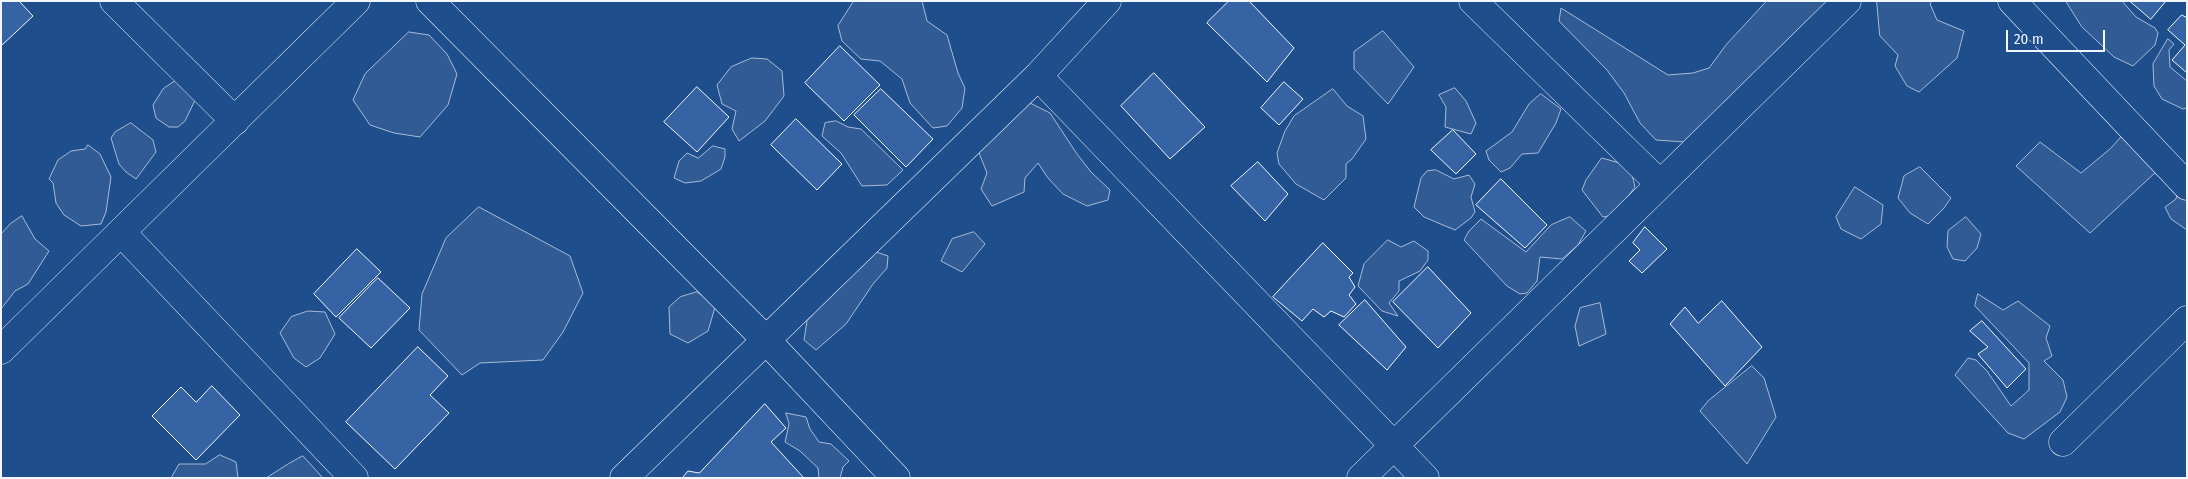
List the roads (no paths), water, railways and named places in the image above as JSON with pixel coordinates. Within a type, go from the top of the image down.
[{"type":"street","points":[[114,1],[235,120]]},
{"type":"street","points":[[3,346],[356,1]]},
{"type":"street","points":[[430,1],[766,340],[896,478]]},
{"type":"street","points":[[624,478],[1038,76],[1107,1]]},
{"type":"street","points":[[1473,1],[1660,184]]},
{"type":"street","points":[[1360,478],[1847,1]]},
{"type":"street","points":[[2012,1],[2187,186]]},
{"type":"street","points":[[1038,76],[1425,478]]},
{"type":"street","points":[[121,232],[354,478]]},
{"type":"street","points":[[2063,442],[2187,320]]}]
